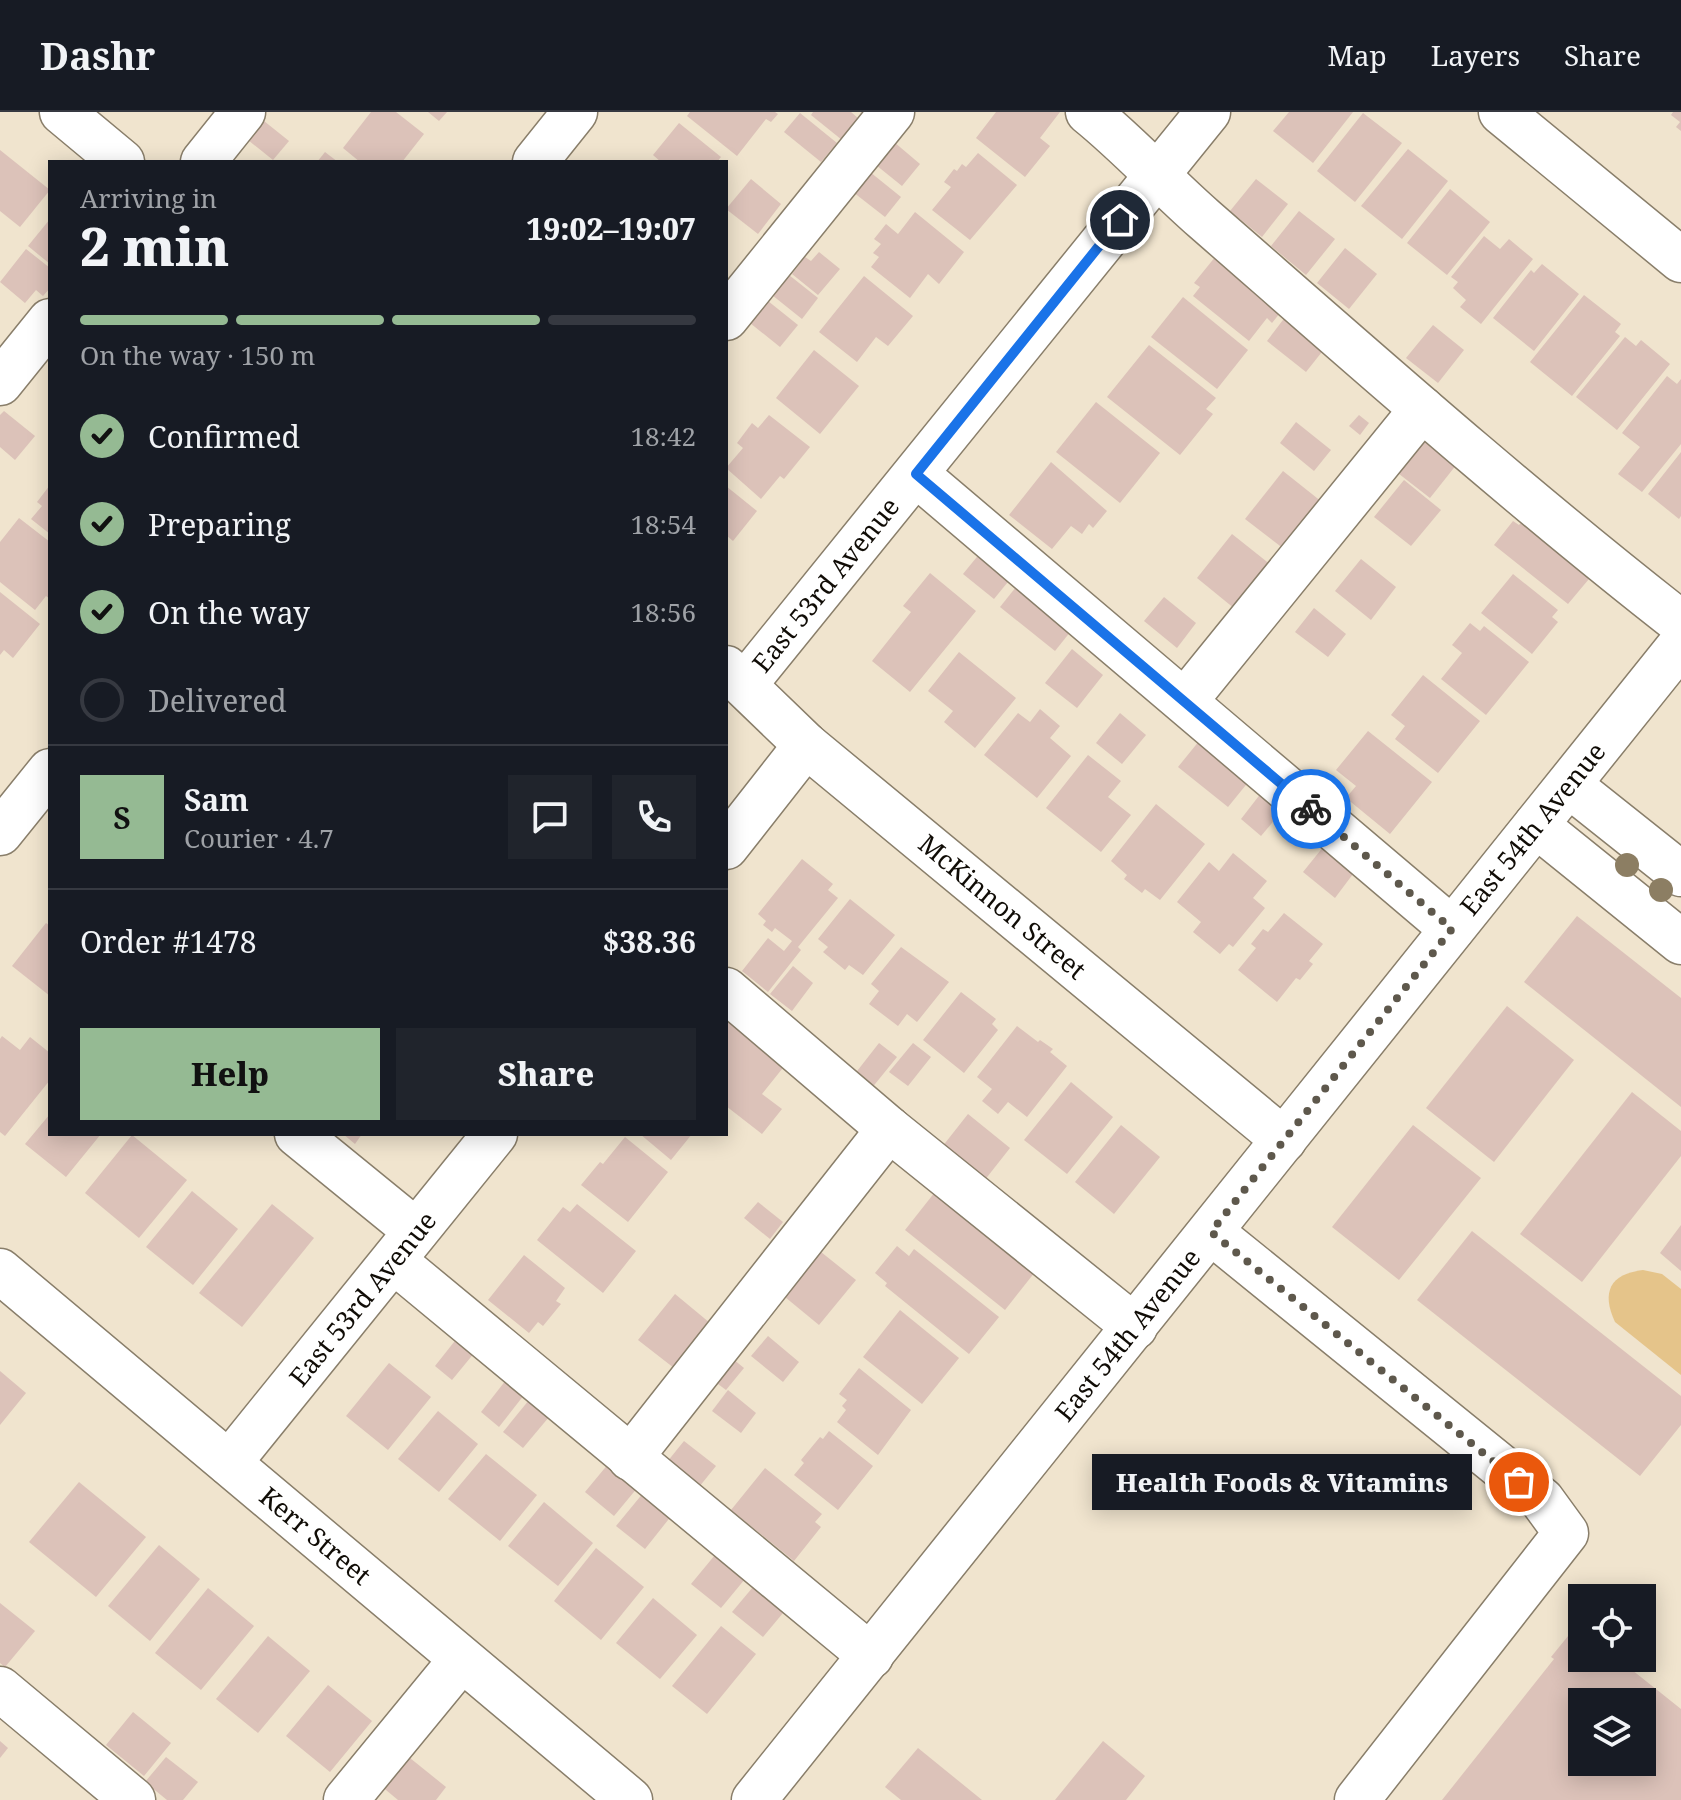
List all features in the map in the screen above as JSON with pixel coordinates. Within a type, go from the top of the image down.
[{"type":"street","points":[[62,112],[120,160]]},
{"type":"street","points":[[205,160],[243,112]]},
{"type":"street","points":[[537,160],[575,112]]},
{"type":"street","points":[[728,316],[892,112]]},
{"type":"street","points":[[1088,112],[1126,143],[1188,206],[1422,409],[1681,623]]},
{"type":"street","name":"East 53rd Avenue","points":[[736,676],[916,474],[1208,112]]},
{"type":"street","points":[[1501,112],[1681,260]]},
{"type":"street","points":[[0,383],[48,323]]},
{"type":"street","points":[[1185,701],[1422,409]]},
{"type":"street","points":[[916,474],[1452,929]]},
{"type":"street","name":"East 54th Avenue","points":[[754,1800],[1681,644]]},
{"type":"street","name":"McKinnon Street","points":[[736,676],[806,745],[1284,1140]]},
{"type":"street","points":[[728,844],[806,745]]},
{"type":"street","points":[[0,833],[48,773]]},
{"type":"street","points":[[1569,785],[1681,874]]},
{"type":"street","points":[[1536,825],[1681,942]]},
{"type":"street","points":[[728,992],[889,1129],[1135,1327]]},
{"type":"street","points":[[630,1458],[889,1129]]},
{"type":"street","points":[[299,1136],[405,1246],[630,1458],[871,1656]]},
{"type":"street","name":"East 53rd Avenue","points":[[229,1463],[493,1136]]},
{"type":"street","points":[[1211,1232],[1542,1500],[1566,1533],[1357,1800]]},
{"type":"street","name":"Kerr Street","points":[[0,1271],[630,1800]]},
{"type":"street","points":[[346,1800],[461,1660]]},
{"type":"street","points":[[0,1689],[133,1800]]},
{"type":"shaded area","points":[[1643,1270],[1662,1274],[1681,1289],[1681,1375],[1615,1322],[1611,1311],[1611,1286],[1623,1276]]},
{"type":"building","points":[[371,112],[396,112],[424,134],[404,160],[358,160],[343,148]]},
{"type":"building","points":[[428,112],[447,112],[439,121]]},
{"type":"building","points":[[690,112],[778,114],[771,122],[766,119],[737,156],[687,116]]},
{"type":"building","points":[[813,112],[851,112],[859,119],[842,140],[811,115]]},
{"type":"building","points":[[996,112],[1060,112],[1040,138],[1050,146],[1025,177],[976,138]]},
{"type":"building","points":[[1289,112],[1353,112],[1313,163],[1273,131]]},
{"type":"building","points":[[1681,112],[1681,131],[1676,127],[1680,122],[1671,115]]},
{"type":"building","points":[[800,113],[837,143],[821,162],[784,132]]},
{"type":"building","points":[[1363,113],[1402,143],[1355,202],[1317,171]]},
{"type":"building","points":[[259,117],[289,141],[273,160],[243,136]]},
{"type":"building","points":[[679,123],[721,157],[719,160],[659,160],[653,155]]},
{"type":"building","points":[[894,142],[920,164],[902,186],[876,165]]},
{"type":"building","points":[[1408,149],[1448,181],[1402,239],[1361,206]]},
{"type":"building","points":[[0,150],[48,188],[48,192],[20,227],[0,211]]},
{"type":"building","points":[[325,152],[335,160],[319,160]]},
{"type":"building","points":[[978,153],[1017,185],[970,240],[932,210],[951,187],[944,182],[954,169],[957,171],[962,164],[966,167]]},
{"type":"building","points":[[870,172],[901,197],[885,217],[853,192]]},
{"type":"building","points":[[751,179],[781,204],[758,234],[728,211]]},
{"type":"building","points":[[1256,179],[1288,204],[1262,237],[1230,211]]},
{"type":"building","points":[[1450,189],[1490,222],[1447,275],[1407,243]]},
{"type":"building","points":[[1299,211],[1335,239],[1306,275],[1271,246]]},
{"type":"building","points":[[915,212],[964,252],[939,284],[928,274],[910,298],[871,267],[879,257],[873,253],[881,244],[874,239],[886,224],[898,234]]},
{"type":"building","points":[[48,221],[48,262],[28,246]]},
{"type":"building","points":[[1484,236],[1500,249],[1509,239],[1533,259],[1481,324],[1460,307],[1466,300],[1453,288],[1458,282],[1451,277]]},
{"type":"building","points":[[1345,248],[1377,274],[1349,309],[1317,283]]},
{"type":"building","points":[[26,249],[48,266],[48,290],[43,296],[36,290],[25,303],[0,282]]},
{"type":"building","points":[[1220,251],[1280,313],[1272,323],[1267,318],[1249,341],[1193,296],[1200,287],[1194,283]]},
{"type":"building","points":[[819,252],[840,269],[818,295],[792,274],[805,257],[811,261]]},
{"type":"building","points":[[1542,264],[1579,294],[1534,351],[1493,318],[1531,270],[1534,273]]},
{"type":"building","points":[[789,275],[818,298],[802,319],[772,295]]},
{"type":"building","points":[[864,276],[913,316],[888,346],[876,337],[857,362],[819,332]]},
{"type":"building","points":[[1584,295],[1621,324],[1615,332],[1620,336],[1572,396],[1530,362]]},
{"type":"building","points":[[1183,297],[1248,350],[1217,389],[1151,337]]},
{"type":"building","points":[[768,301],[798,325],[780,347],[750,323]]},
{"type":"building","points":[[1289,312],[1329,343],[1306,372],[1267,341]]},
{"type":"building","points":[[1433,325],[1464,350],[1438,383],[1406,358]]},
{"type":"building","points":[[1625,337],[1636,346],[1641,340],[1670,364],[1617,430],[1576,397]]},
{"type":"building","points":[[1149,345],[1216,398],[1206,409],[1213,414],[1180,455],[1107,397]]},
{"type":"building","points":[[814,350],[859,386],[820,434],[776,398]]},
{"type":"building","points":[[1667,376],[1677,384],[1681,379],[1681,444],[1642,492],[1618,474],[1640,447],[1622,433]]},
{"type":"building","points":[[1096,402],[1160,453],[1120,503],[1056,452]]},
{"type":"building","points":[[4,411],[35,436],[15,460],[0,447],[0,415]]},
{"type":"building","points":[[769,415],[810,447],[784,479],[780,476],[761,499],[728,470],[743,448],[737,443],[752,423],[758,428]]},
{"type":"building","points":[[1359,415],[1369,423],[1360,435],[1349,426]]},
{"type":"building","points":[[1296,422],[1331,450],[1314,471],[1280,443]]},
{"type":"building","points":[[1421,436],[1457,464],[1430,498],[1394,470]]},
{"type":"building","points":[[1681,452],[1681,516],[1679,519],[1648,494]]},
{"type":"building","points":[[1051,462],[1107,511],[1093,528],[1089,524],[1082,534],[1071,526],[1052,549],[1009,515]]},
{"type":"building","points":[[1283,471],[1322,502],[1284,549],[1245,519]]},
{"type":"building","points":[[1404,480],[1441,510],[1411,546],[1374,517]]},
{"type":"building","points":[[48,488],[48,532],[31,519],[42,506],[37,502]]},
{"type":"building","points":[[728,488],[757,511],[733,541],[728,537]]},
{"type":"building","points":[[1530,512],[1599,567],[1568,604],[1494,545],[1513,521],[1519,525]]},
{"type":"building","points":[[19,518],[48,540],[48,598],[46,596],[35,610],[0,582],[0,542]]},
{"type":"building","points":[[1232,534],[1271,565],[1235,609],[1197,578]]},
{"type":"building","points":[[985,547],[1016,572],[994,599],[963,574]]},
{"type":"building","points":[[1361,559],[1396,587],[1371,620],[1335,591]]},
{"type":"building","points":[[930,573],[976,611],[910,692],[872,661],[911,612],[903,606]]},
{"type":"building","points":[[1513,574],[1558,610],[1552,617],[1558,622],[1532,654],[1481,613]]},
{"type":"building","points":[[1020,582],[1075,626],[1055,651],[1000,607]]},
{"type":"building","points":[[0,592],[40,624],[13,658],[4,650],[0,655]]},
{"type":"building","points":[[1164,597],[1196,623],[1177,648],[1144,621]]},
{"type":"building","points":[[1314,608],[1346,634],[1328,657],[1295,632]]},
{"type":"building","points":[[1470,623],[1480,631],[1484,626],[1529,662],[1486,715],[1441,679],[1462,653],[1452,645]]},
{"type":"building","points":[[1072,649],[1103,675],[1077,708],[1045,683]]},
{"type":"building","points":[[959,652],[1016,698],[975,748],[944,722],[953,711],[928,691]]},
{"type":"building","points":[[1423,675],[1480,721],[1438,773],[1395,739],[1405,726],[1391,715]]},
{"type":"building","points":[[1040,709],[1060,726],[1050,738],[1071,756],[1037,798],[984,755],[1018,713],[1030,722]]},
{"type":"building","points":[[1120,713],[1146,735],[1122,764],[1096,743]]},
{"type":"building","points":[[1368,731],[1432,782],[1390,834],[1346,798],[1356,786],[1336,770]]},
{"type":"building","points":[[1204,735],[1254,775],[1228,807],[1178,767]]},
{"type":"building","points":[[1088,755],[1121,781],[1108,797],[1131,815],[1101,852],[1046,808]]},
{"type":"building","points":[[1265,788],[1287,805],[1261,836],[1241,819]]},
{"type":"building","points":[[1156,804],[1205,844],[1160,900],[1145,889],[1142,893],[1124,879],[1127,875],[1111,861]]},
{"type":"building","points":[[1328,841],[1359,866],[1335,898],[1303,872]]},
{"type":"building","points":[[1233,853],[1267,881],[1253,898],[1265,908],[1233,947],[1229,944],[1220,954],[1193,932],[1201,922],[1177,902],[1209,862],[1219,871]]},
{"type":"building","points":[[802,859],[833,884],[828,890],[838,898],[798,947],[801,950],[768,992],[742,971],[768,938],[784,951],[792,941],[775,928],[772,932],[763,925],[766,921],[758,914]]},
{"type":"building","points":[[850,899],[895,935],[863,975],[849,965],[845,970],[823,952],[828,947],[818,939]]},
{"type":"building","points":[[1284,913],[1323,944],[1309,961],[1313,964],[1300,980],[1296,978],[1277,1002],[1238,970],[1256,948],[1251,944],[1263,929],[1268,932]]},
{"type":"building","points":[[1577,916],[1681,998],[1681,1107],[1524,982]]},
{"type":"building","points":[[46,923],[48,924],[48,994],[12,966]]},
{"type":"building","points":[[901,947],[949,982],[917,1022],[907,1014],[898,1026],[869,1004],[879,991],[871,984]]},
{"type":"building","points":[[793,966],[813,983],[792,1011],[770,994]]},
{"type":"building","points":[[961,992],[996,1019],[992,1024],[998,1030],[964,1073],[923,1040]]},
{"type":"building","points":[[1507,1006],[1574,1060],[1494,1162],[1426,1108]]},
{"type":"building","points":[[728,1018],[786,1064],[762,1094],[782,1109],[762,1134],[728,1108]]},
{"type":"building","points":[[1017,1026],[1053,1049],[1050,1052],[1067,1066],[1027,1117],[1008,1102],[998,1114],[982,1101],[992,1089],[977,1077]]},
{"type":"building","points":[[2,1036],[20,1050],[30,1037],[48,1051],[48,1082],[5,1136],[0,1132]]},
{"type":"building","points":[[879,1043],[897,1057],[871,1089],[854,1075]]},
{"type":"building","points":[[913,1043],[931,1057],[908,1086],[889,1072]]},
{"type":"building","points":[[1071,1082],[1113,1117],[1067,1174],[1024,1140]]},
{"type":"building","points":[[1632,1092],[1681,1131],[1681,1156],[1582,1282],[1520,1234]]},
{"type":"building","points":[[968,1114],[1010,1148],[984,1181],[942,1147]]},
{"type":"building","points":[[48,1116],[48,1136],[99,1136],[66,1177],[25,1144]]},
{"type":"building","points":[[1121,1125],[1160,1157],[1114,1214],[1075,1182]]},
{"type":"building","points":[[1413,1125],[1481,1178],[1399,1280],[1332,1227]]},
{"type":"building","points":[[131,1136],[187,1180],[139,1238],[85,1193]]},
{"type":"building","points":[[345,1136],[361,1136],[355,1144]]},
{"type":"building","points":[[642,1136],[690,1136],[671,1160]]},
{"type":"building","points":[[625,1137],[668,1172],[628,1222],[581,1185]]},
{"type":"building","points":[[192,1191],[238,1229],[193,1285],[146,1247]]},
{"type":"building","points":[[935,1192],[1035,1272],[1005,1310],[905,1230]]},
{"type":"building","points":[[758,1202],[783,1222],[770,1239],[744,1218]]},
{"type":"building","points":[[272,1204],[314,1238],[242,1327],[199,1293]]},
{"type":"building","points":[[577,1204],[636,1251],[603,1293],[537,1240],[563,1207],[570,1212]]},
{"type":"building","points":[[1681,1225],[1681,1271],[1660,1253]]},
{"type":"building","points":[[1472,1231],[1681,1396],[1681,1425],[1640,1476],[1417,1300]]},
{"type":"building","points":[[897,1246],[909,1256],[914,1249],[999,1317],[969,1354],[885,1286],[887,1283],[875,1273]]},
{"type":"building","points":[[821,1252],[856,1280],[819,1325],[785,1297]]},
{"type":"building","points":[[524,1255],[565,1288],[556,1301],[561,1304],[543,1326],[538,1322],[529,1333],[488,1300]]},
{"type":"building","points":[[675,1294],[710,1323],[674,1368],[638,1340]]},
{"type":"building","points":[[900,1310],[959,1358],[922,1404],[863,1357]]},
{"type":"building","points":[[768,1336],[799,1362],[783,1382],[751,1356]]},
{"type":"building","points":[[458,1337],[475,1352],[452,1380],[435,1366]]},
{"type":"building","points":[[733,1359],[744,1368],[726,1390],[714,1381]]},
{"type":"building","points":[[389,1363],[431,1397],[388,1450],[346,1416]]},
{"type":"building","points":[[859,1368],[911,1410],[878,1455],[837,1422],[846,1410],[842,1406],[847,1400],[839,1394]]},
{"type":"building","points":[[0,1371],[26,1393],[0,1425]]},
{"type":"building","points":[[506,1380],[524,1395],[499,1427],[481,1412]]},
{"type":"building","points":[[728,1390],[756,1413],[741,1433],[712,1411]]},
{"type":"building","points":[[529,1400],[549,1417],[523,1448],[503,1432]]},
{"type":"building","points":[[438,1411],[478,1444],[439,1492],[398,1459]]},
{"type":"building","points":[[829,1431],[873,1466],[838,1510],[794,1475],[804,1463],[801,1460]]},
{"type":"building","points":[[684,1441],[716,1466],[699,1487],[667,1462]]},
{"type":"building","points":[[486,1454],[537,1495],[500,1541],[448,1499]]},
{"type":"building","points":[[609,1463],[638,1487],[614,1516],[585,1492]]},
{"type":"building","points":[[765,1468],[822,1514],[815,1522],[821,1527],[794,1561],[731,1510]]},
{"type":"building","points":[[79,1482],[146,1537],[96,1597],[29,1542]]},
{"type":"building","points":[[644,1492],[672,1515],[645,1549],[616,1526]]},
{"type":"building","points":[[544,1502],[593,1543],[558,1586],[508,1546]]},
{"type":"building","points":[[159,1545],[200,1579],[150,1641],[108,1606]]},
{"type":"building","points":[[596,1548],[644,1587],[601,1640],[554,1601]]},
{"type":"building","points":[[715,1555],[745,1579],[721,1608],[691,1584]]},
{"type":"building","points":[[753,1587],[783,1613],[763,1637],[732,1612]]},
{"type":"building","points":[[208,1588],[254,1626],[201,1690],[155,1653]]},
{"type":"building","points":[[653,1598],[697,1635],[660,1679],[616,1643]]},
{"type":"building","points":[[0,1603],[35,1631],[5,1667],[0,1663]]},
{"type":"building","points":[[721,1626],[756,1654],[707,1714],[672,1686]]},
{"type":"building","points":[[268,1636],[310,1671],[258,1733],[216,1699]]},
{"type":"building","points":[[1568,1636],[1568,1672],[1635,1672],[1655,1688],[1568,1688],[1568,1776],[1656,1776],[1656,1689],[1681,1709],[1681,1800],[1442,1800],[1554,1659],[1551,1657]]},
{"type":"building","points":[[328,1685],[372,1721],[330,1772],[286,1736]]},
{"type":"building","points":[[133,1712],[171,1743],[144,1776],[106,1745]]},
{"type":"building","points":[[0,1741],[8,1748],[0,1758]]},
{"type":"building","points":[[1103,1741],[1145,1776],[1126,1800],[1055,1800]]},
{"type":"building","points":[[918,1748],[982,1800],[901,1800],[885,1787]]},
{"type":"building","points":[[405,1754],[446,1787],[436,1800],[398,1800],[380,1785]]},
{"type":"building","points":[[166,1757],[198,1782],[183,1800],[167,1800],[145,1782]]},
{"type":"way so far","points":[[1311,809],[1452,929],[1211,1232],[1519,1482]]},
{"type":"place","name":"Health Foods & Vitamins","points":[[1519,1482]]},
{"type":"route","points":[[1120,220],[916,474],[1311,809]]}]
